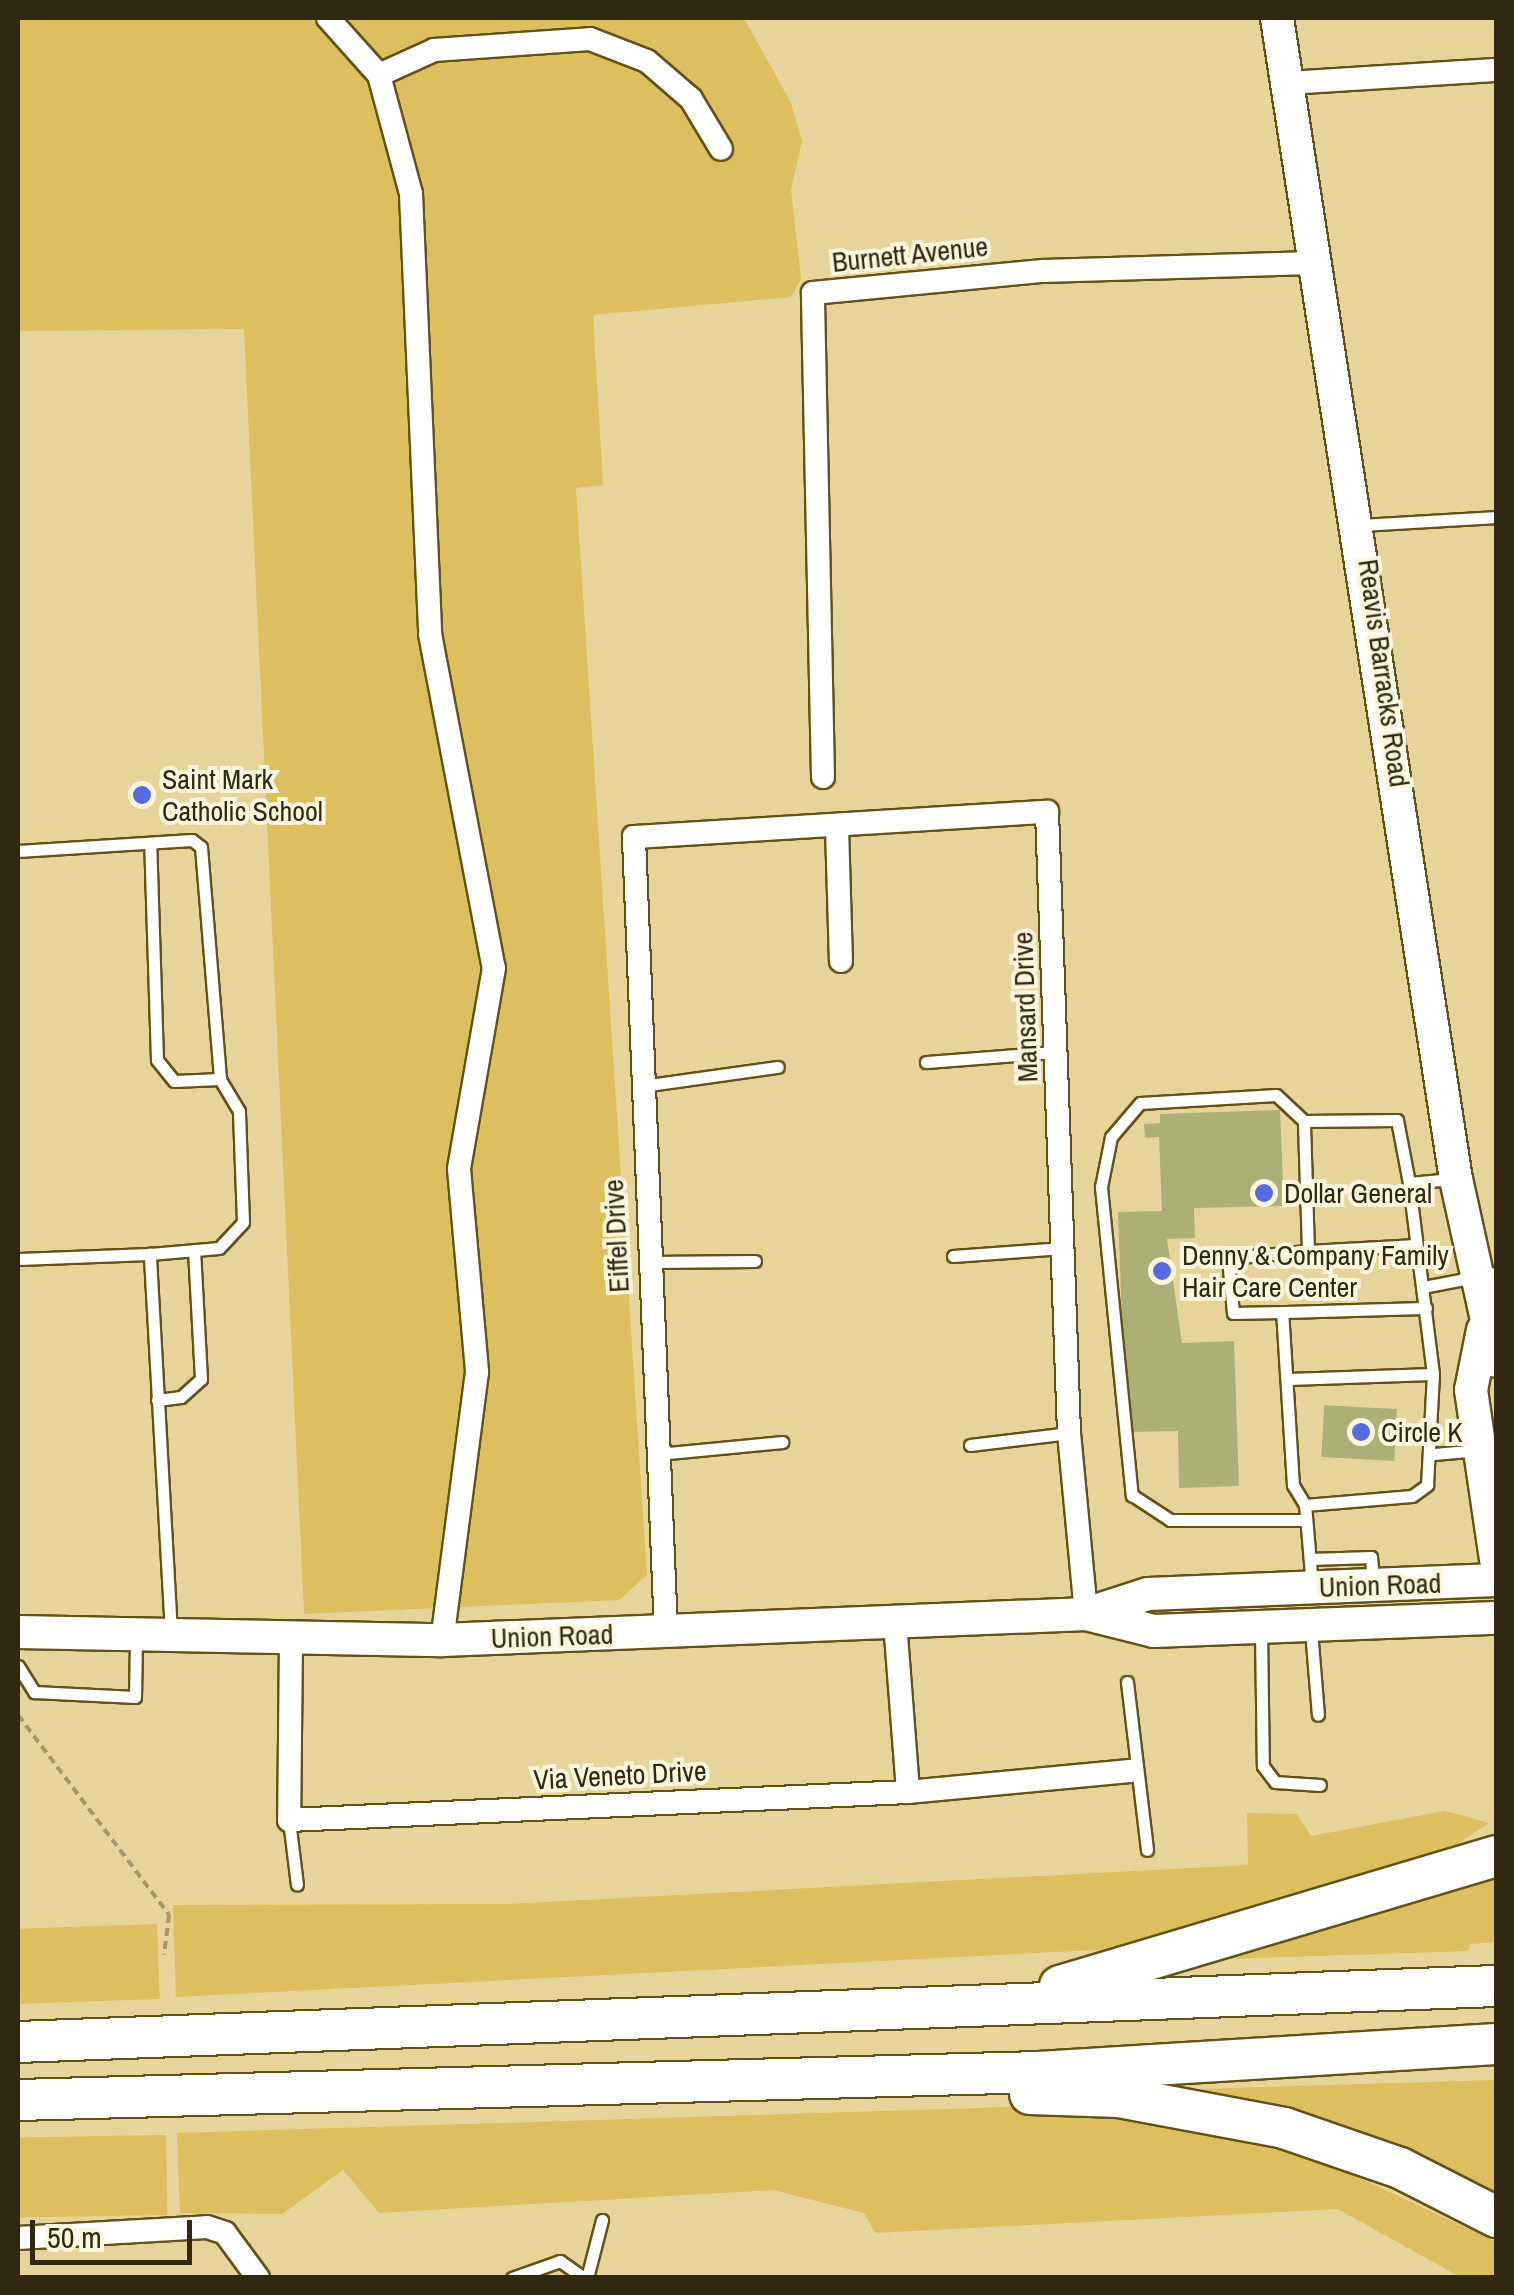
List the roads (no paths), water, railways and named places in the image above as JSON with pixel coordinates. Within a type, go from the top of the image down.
[{"type":"highway","points":[[984,2005],[1298,1922],[1486,1851]]},
{"type":"highway","points":[[18,2042],[1496,1986]]},
{"type":"highway","points":[[18,2100],[924,2075],[1496,2044]]},
{"type":"highway","points":[[924,2075],[978,2093],[1118,2097],[1284,2128],[1400,2168],[1496,2217]]},
{"type":"main road","name":"Reavis Barracks Road","points":[[1277,18],[1362,525],[1456,1179],[1485,1275],[1482,1330],[1471,1390],[1496,1559]]},
{"type":"main road","name":"Reavis Barracks Road","points":[[1482,1330],[1496,1361]]},
{"type":"main road","name":"Union Road","points":[[18,1632],[290,1641],[442,1640],[1086,1614],[1148,1594],[1311,1573],[1374,1586],[1496,1580]]},
{"type":"main road","name":"Union Road","points":[[1086,1614],[1154,1631],[1496,1618]]},
{"type":"street","points":[[328,18],[379,75],[411,194],[430,634],[494,968],[459,1169],[477,1372],[442,1640]]},
{"type":"street","points":[[379,75],[434,50],[590,38],[647,60],[692,98],[720,148]]},
{"type":"street","points":[[1286,83],[1496,70]]},
{"type":"street","name":"Burnett Avenue","points":[[823,777],[813,294],[1044,270],[1316,263]]},
{"type":"street","name":"Mansard Drive","points":[[634,837],[837,828],[1047,812],[1070,1433],[1086,1614]]},
{"type":"street","points":[[837,828],[841,961]]},
{"type":"street","name":"Eiffel Drive","points":[[634,837],[638,1087],[666,1632]]},
{"type":"street","points":[[895,1622],[908,1792]]},
{"type":"street","points":[[289,1820],[290,1641]]},
{"type":"street","name":"Via Veneto Drive","points":[[289,1820],[908,1792],[1132,1771]]},
{"type":"street","points":[[18,2238],[207,2227],[225,2233],[258,2278]]},
{"type":"lane","points":[[1362,525],[1496,517]]},
{"type":"lane","points":[[18,851],[192,840],[208,861],[220,1078],[239,1112],[243,1222],[234,1240],[194,1250],[18,1259]]},
{"type":"lane","points":[[150,843],[157,1060],[174,1081],[220,1078]]},
{"type":"lane","points":[[926,1062],[1057,1052]]},
{"type":"lane","points":[[638,1087],[778,1067]]},
{"type":"lane","points":[[1305,1505],[1412,1496],[1427,1485],[1434,1454],[1433,1374],[1409,1183],[1397,1120],[1304,1121],[1276,1095],[1140,1102],[1111,1138],[1102,1187],[1132,1495],[1170,1520],[1306,1520]]},
{"type":"lane","points":[[1304,1121],[1308,1251]]},
{"type":"lane","points":[[1409,1183],[1456,1179]]},
{"type":"lane","points":[[1416,1244],[1228,1258],[1233,1313],[1426,1308]]},
{"type":"lane","points":[[953,1256],[1063,1248]]},
{"type":"lane","points":[[157,1400],[182,1397],[201,1379],[194,1250]]},
{"type":"lane","points":[[150,1254],[172,1638]]},
{"type":"lane","points":[[647,1262],[754,1261]]},
{"type":"lane","points":[[1422,1287],[1485,1275]]},
{"type":"lane","points":[[1282,1312],[1293,1485],[1305,1505],[1311,1573]]},
{"type":"lane","points":[[1286,1379],[1433,1374]]},
{"type":"lane","points":[[970,1445],[1070,1433]]},
{"type":"lane","points":[[658,1454],[782,1442]]},
{"type":"lane","points":[[1434,1454],[1480,1450]]},
{"type":"lane","points":[[1311,1626],[1318,1715]]},
{"type":"lane","points":[[1261,1627],[1263,1766],[1275,1782],[1320,1785]]},
{"type":"lane","points":[[18,1666],[34,1692],[134,1697],[136,1636]]},
{"type":"lane","points":[[1127,1682],[1132,1771],[1147,1850]]},
{"type":"lane","points":[[289,1820],[297,1885]]},
{"type":"lane","points":[[512,2278],[560,2261],[586,2278],[602,2220]]},
{"type":"place","name":"Saint Mark Catholic School","points":[[142,795]]},
{"type":"place","name":"Dollar General","points":[[1264,1193]]},
{"type":"place","name":"Denny & Company Family Hair Care Center","points":[[1162,1271]]},
{"type":"place","name":"Circle K","points":[[1361,1432]]}]
